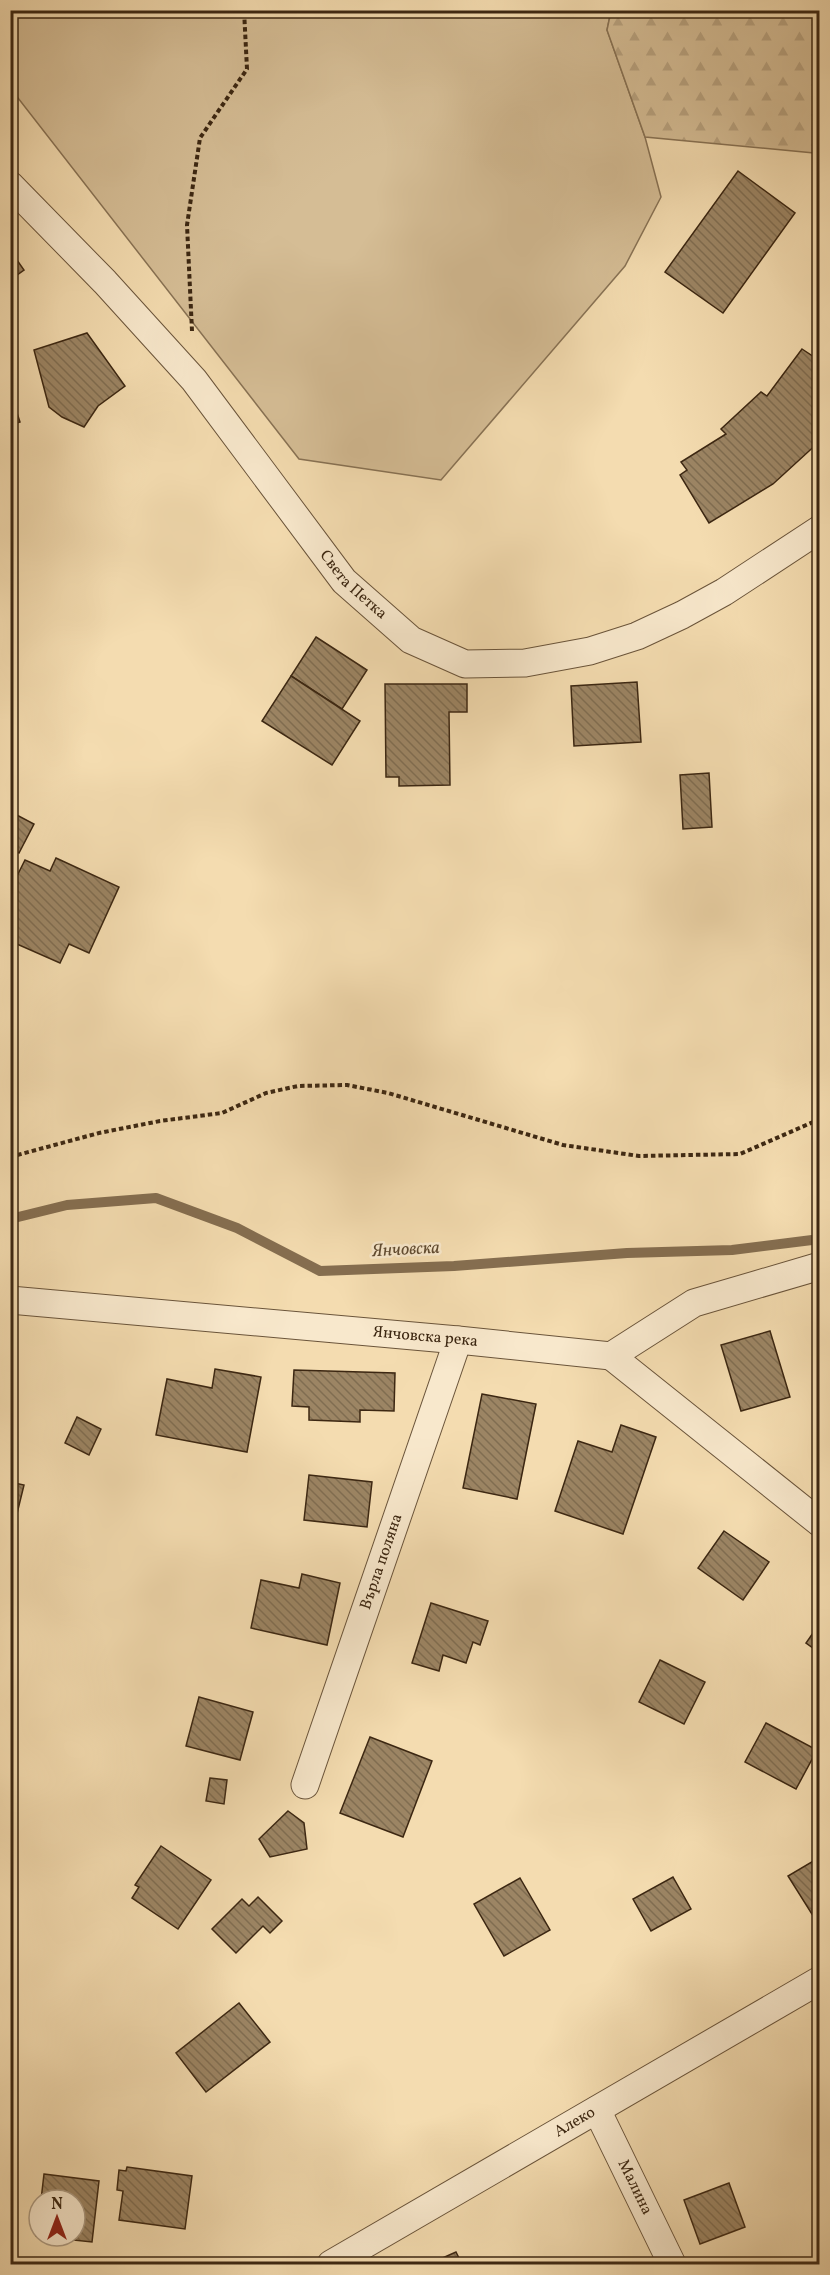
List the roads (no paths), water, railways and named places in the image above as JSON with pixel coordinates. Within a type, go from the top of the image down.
[{"type":"street","name":"Света Петка","points":[[10,185],[105,282],[194,380],[344,581],[411,640],[465,664],[525,663],[590,651],[637,636],[724,592],[819,529]]},
{"type":"street","points":[[819,1266],[694,1303],[611,1356],[819,1523]]},
{"type":"street","name":"Янчовска река","points":[[10,1300],[611,1356]]},
{"type":"street","name":"Върла поляна","points":[[305,1785],[458,1340]]},
{"type":"street","name":"Алеко","points":[[331,2265],[819,1980]]},
{"type":"street","name":"Малина","points":[[597,2110],[672,2265]]},
{"type":"waterway","name":"Янчовска","points":[[10,1219],[67,1205],[156,1198],[237,1228],[320,1271],[454,1266],[627,1253],[732,1250],[820,1239]]}]
